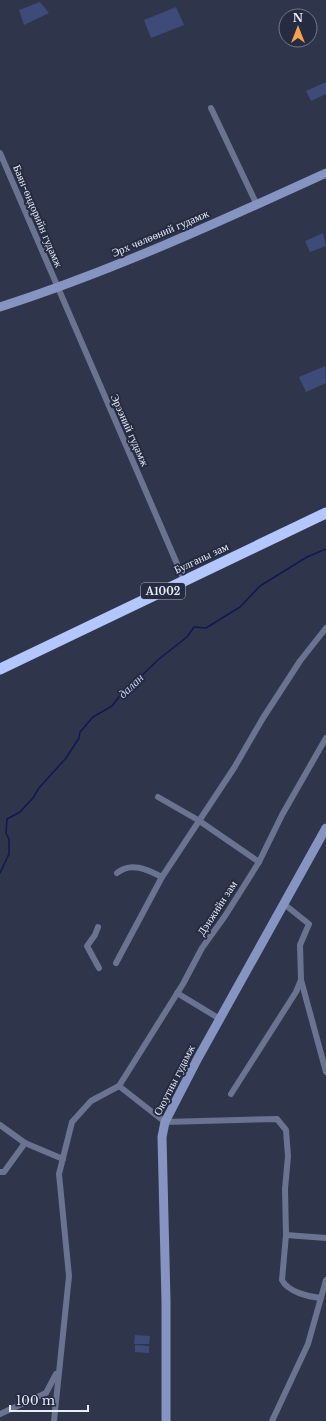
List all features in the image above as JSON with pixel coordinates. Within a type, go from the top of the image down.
[{"type":"highway","name":"Булганы зам","points":[[0,669],[326,513]]},
{"type":"street","points":[[211,108],[257,205]]},
{"type":"street","name":"Баян-өндорийн гудамж","points":[[0,153],[57,288]]},
{"type":"street","name":"Эрх чөлөөний гудамж","points":[[0,307],[57,288],[148,252],[257,205],[326,173]]},
{"type":"street","name":"Эрээний гудамж","points":[[57,288],[184,580]]},
{"type":"street","points":[[116,963],[162,877],[198,820],[234,768],[263,718],[300,660],[326,628]]},
{"type":"street","name":"Дэнжийн зам","points":[[119,1086],[177,993],[202,948],[225,916],[258,862],[282,815],[326,738]]},
{"type":"street","points":[[158,797],[198,820],[258,862]]},
{"type":"street","name":"Оюутны гудамж","points":[[166,1421],[166,1301],[162,1137],[165,1122],[220,1019],[326,828]]},
{"type":"street","points":[[117,873],[132,867],[142,868],[162,877]]},
{"type":"street","points":[[284,904],[309,924],[300,945],[301,980],[326,1072]]},
{"type":"street","points":[[98,927],[95,935],[87,946],[99,968]]},
{"type":"street","points":[[231,1094],[296,992],[301,980]]},
{"type":"street","points":[[177,993],[220,1019]]},
{"type":"street","points":[[54,1421],[69,1276],[59,1183],[63,1159],[72,1122],[92,1102],[119,1086],[165,1122],[277,1119],[286,1130],[288,1156],[284,1189],[286,1235],[282,1275],[284,1285],[312,1297],[321,1298]]},
{"type":"street","points":[[0,1125],[25,1143],[63,1159]]},
{"type":"street","points":[[0,1172],[4,1172],[25,1143]]},
{"type":"street","points":[[286,1235],[326,1238]]},
{"type":"street","points":[[272,1421],[308,1344],[326,1280]]},
{"type":"street","points":[[0,1414],[46,1394],[59,1368]]},
{"type":"shaded area","points":[[40,2],[49,13],[24,25],[19,10]]},
{"type":"shaded area","points":[[176,7],[184,25],[151,38],[144,20]]},
{"type":"shaded area","points":[[326,82],[326,94],[311,101],[306,91]]},
{"type":"shaded area","points":[[323,233],[326,246],[310,252],[305,241]]},
{"type":"shaded area","points":[[325,366],[326,383],[306,392],[299,377]]},
{"type":"shaded area","points":[[135,1335],[150,1336],[149,1344],[134,1344]]},
{"type":"shaded area","points":[[135,1345],[149,1346],[149,1353],[135,1352]]},
{"type":"waterway","name":"далан","points":[[0,873],[9,854],[9,839],[6,833],[7,819],[20,812],[33,798],[39,788],[66,758],[79,738],[80,732],[93,717],[112,706],[125,689],[187,637],[194,627],[206,628],[240,607],[260,586],[307,557],[326,549]]}]
